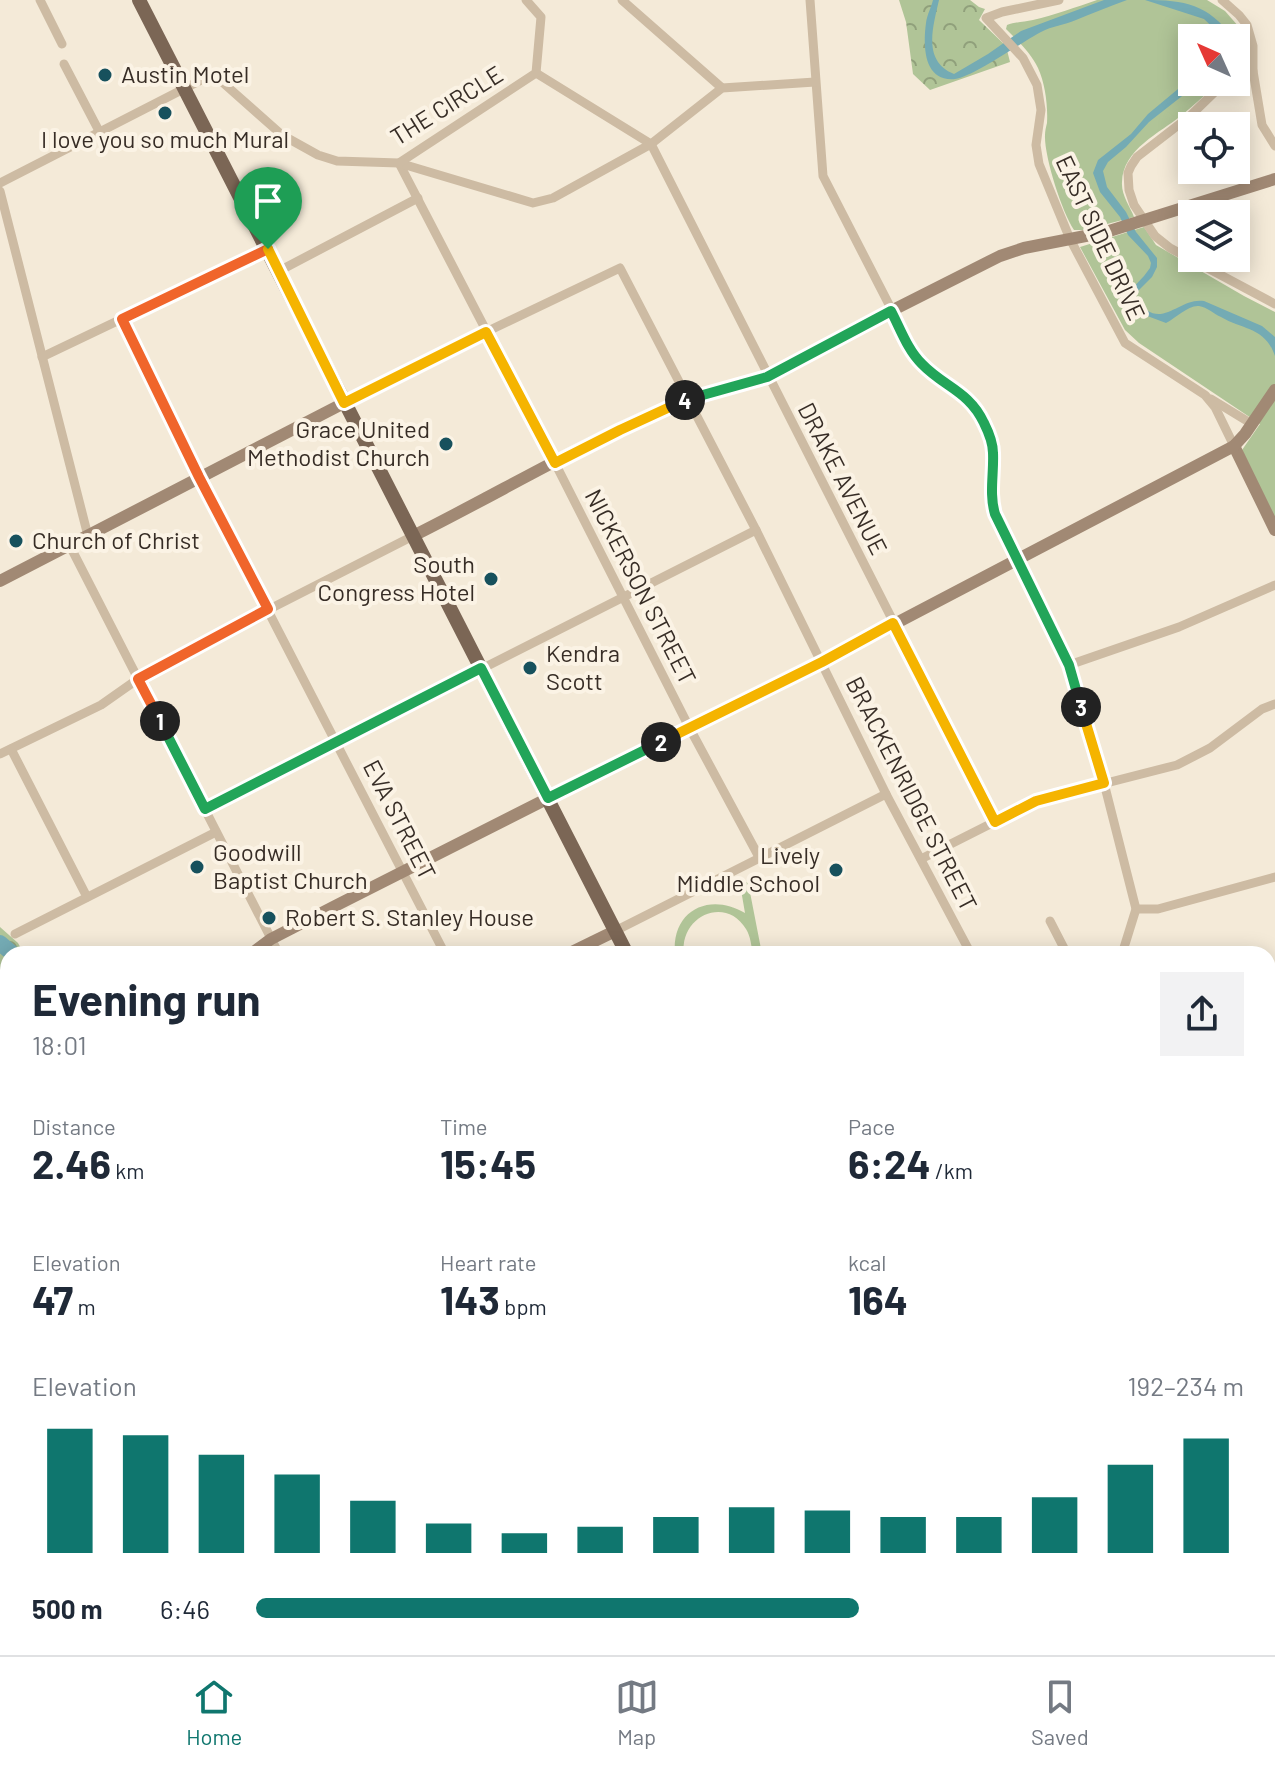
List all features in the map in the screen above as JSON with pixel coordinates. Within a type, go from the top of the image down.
[{"type":"main road","points":[[139,0],[623,946]]},
{"type":"street","points":[[40,0],[62,44]]},
{"type":"street","name":"THE CIRCLE","points":[[185,89],[205,78],[216,78],[282,135],[318,155],[337,161],[399,163],[536,73],[541,17],[526,0]]},
{"type":"street","points":[[622,0],[722,88]]},
{"type":"street","points":[[810,0],[823,176],[918,361],[960,392],[984,423],[993,450],[992,504],[995,514],[1069,665],[1104,783],[1136,909],[1124,946]]},
{"type":"street","name":"EAST SIDE DRIVE","points":[[1059,0],[986,18],[1023,58],[1037,85],[1041,110],[1036,145],[1039,164],[1070,239],[1125,343],[1205,395],[1215,407],[1275,530]]},
{"type":"street","points":[[1222,0],[1247,25],[1253,46],[1253,71],[1262,125],[1275,146]]},
{"type":"street","points":[[64,64],[99,131]]},
{"type":"street","points":[[536,73],[651,144]]},
{"type":"street","points":[[399,163],[533,203],[553,198],[651,144],[722,88],[815,82]]},
{"type":"street","points":[[0,183],[185,89]]},
{"type":"street","points":[[1211,96],[1131,166],[1127,180],[1129,190],[1140,221],[1170,248],[1275,304]]},
{"type":"street","name":"DRAKE AVENUE","points":[[651,144],[995,822]]},
{"type":"street","name":"NICKERSON STREET","points":[[399,163],[759,857]]},
{"type":"street","points":[[0,754],[101,705],[138,679],[268,609],[620,430],[687,399],[767,377],[1000,256],[1015,250],[1106,232],[1275,179]]},
{"type":"street","points":[[0,191],[88,536]]},
{"type":"street","points":[[279,271],[418,198]]},
{"type":"street","points":[[42,357],[268,249]]},
{"type":"street","name":"BRACKENRIDGE STREET","points":[[486,332],[620,268],[756,530],[886,794],[967,946]]},
{"type":"street","name":"EVA STREET","points":[[122,319],[199,477],[441,946]]},
{"type":"street","points":[[0,581],[486,332]]},
{"type":"street","points":[[262,946],[548,798],[822,662],[1234,446],[1275,390]]},
{"type":"street","points":[[1205,395],[1252,424]]},
{"type":"street","points":[[205,809],[756,530]]},
{"type":"street","points":[[70,546],[275,946]]},
{"type":"street","points":[[1069,665],[1179,627],[1275,585]]},
{"type":"street","points":[[921,859],[1036,801],[1177,765],[1210,748],[1262,709],[1275,704]]},
{"type":"street","points":[[11,749],[87,897]]},
{"type":"street","points":[[584,946],[886,794]]},
{"type":"street","points":[[15,934],[216,832]]},
{"type":"street","points":[[1136,909],[1158,909],[1275,877]]},
{"type":"street","points":[[1050,921],[1063,946]]},
{"type":"green space","points":[[899,0],[970,0],[985,9],[979,20],[1006,46],[1010,62],[930,90],[913,74],[906,22]]},
{"type":"green space","points":[[1097,0],[1207,0],[1225,11],[1236,24],[1178,24],[1178,96],[1203,96],[1185,112],[1178,112],[1178,118],[1144,143],[1129,160],[1122,187],[1134,217],[1084,230],[1074,230],[1069,222],[1047,156],[1046,102],[1040,74],[1028,52],[1006,29],[1010,24],[1049,16]]},
{"type":"green space","points":[[1144,227],[1156,245],[1178,258],[1178,272],[1203,272],[1275,312],[1275,518],[1242,450],[1260,424],[1139,343],[1125,330],[1080,247]]},
{"type":"green space","points":[[748,882],[760,946],[752,946],[748,932],[737,919],[727,913],[716,912],[696,920],[689,929],[684,946],[675,946],[679,926],[695,909],[719,904],[745,913],[740,884]]},
{"type":"green space","points":[[0,927],[20,946],[0,946]]},
{"type":"water","points":[[933,0],[939,0],[932,42],[934,52],[937,61],[954,74],[1021,31],[1104,0],[1127,0],[1045,30],[985,66],[955,79],[937,75],[927,60],[925,32]]},
{"type":"water","points":[[1145,0],[1195,6],[1221,24],[1209,24],[1204,19]]},
{"type":"water","points":[[1178,89],[1178,96],[1182,96],[1149,122],[1108,162],[1103,171],[1107,187],[1157,258],[1152,277],[1135,297],[1144,308],[1161,314],[1194,301],[1204,301],[1262,326],[1275,337],[1275,356],[1259,334],[1205,308],[1191,308],[1166,323],[1142,314],[1132,306],[1129,292],[1151,263],[1100,192],[1093,173],[1098,160],[1131,134],[1148,114]]},
{"type":"waterway","points":[[0,943],[4,946]]},
{"type":"place","name":"Austin Motel","points":[[105,75]]},
{"type":"place","name":"I love you so much Mural","points":[[165,113]]},
{"type":"place","name":"Grace United Methodist Church","points":[[446,444]]},
{"type":"place","name":"Church of Christ","points":[[16,541]]},
{"type":"place","name":"South Congress Hotel","points":[[491,579]]},
{"type":"place","name":"Kendra Scott","points":[[530,668]]},
{"type":"place","name":"Goodwill Baptist Church","points":[[197,867]]},
{"type":"place","name":"Lively Middle School","points":[[836,870]]},
{"type":"place","name":"Robert S. Stanley House","points":[[269,918]]},
{"type":"route","points":[[268,249],[344,403],[486,332],[555,463],[687,399],[767,377],[891,311],[918,361],[960,392],[984,423],[993,450],[992,504],[995,514],[1069,665],[1104,783],[1036,801],[995,822],[893,623],[822,662],[548,798],[481,668],[205,809],[138,679],[268,609],[122,319],[268,249]]}]
